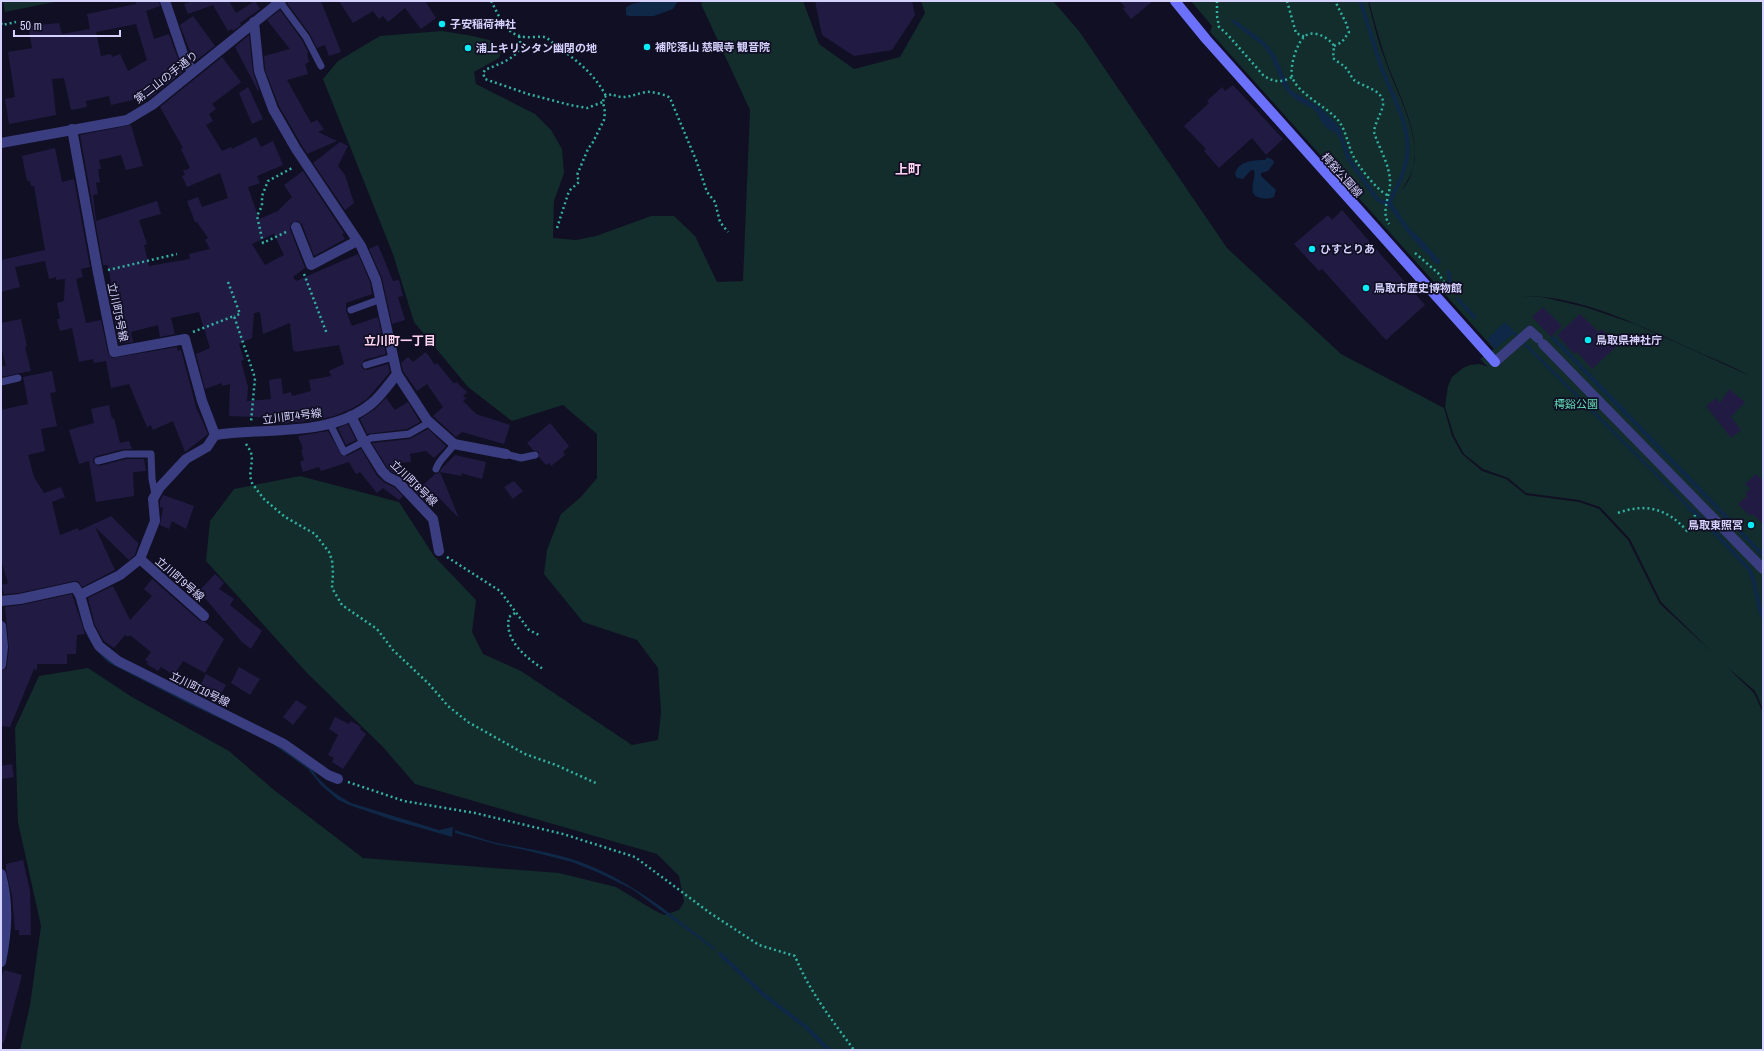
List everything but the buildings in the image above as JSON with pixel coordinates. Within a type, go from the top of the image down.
[{"type":"main road","name":"樗谿公園線","points":[[1175,1],[1206,39],[1495,362]]},
{"type":"street","points":[[165,1],[182,54],[192,72]]},
{"type":"street","name":"第二山の手通り","points":[[1,143],[127,120],[152,105],[280,1]]},
{"type":"street","points":[[254,22],[259,71],[273,109],[305,161],[358,241],[376,280],[397,374],[430,422],[454,444],[506,454]]},
{"type":"street","name":"立川町5号線","points":[[72,129],[114,352],[185,339]]},
{"type":"street","points":[[296,227],[311,265],[358,241]]},
{"type":"street","points":[[1495,362],[1530,330],[1763,569]]},
{"type":"street","points":[[1,601],[20,599],[75,587],[80,595],[120,575],[140,559],[155,521],[153,499],[155,494],[176,468],[186,459],[207,447],[215,435],[202,401],[185,339]]},
{"type":"street","name":"立川町4号線","points":[[215,435],[237,432],[296,430],[330,424],[351,416],[372,404],[397,374]]},
{"type":"street","name":"立川町8号線","points":[[351,416],[364,442],[385,474],[398,482],[433,519],[439,551]]},
{"type":"street","name":"立川町9号線","points":[[140,559],[204,616]]},
{"type":"street","name":"立川町10号線","points":[[80,595],[89,627],[99,646],[118,661],[284,744],[328,775],[338,779]]},
{"type":"street","points":[[1,626],[3,647],[1,665]]},
{"type":"street","points":[[1,874],[7,904],[5,940],[1,962]]},
{"type":"lane","points":[[280,1],[306,37],[321,66]]},
{"type":"lane","points":[[351,310],[381,299]]},
{"type":"lane","points":[[366,364],[393,357]]},
{"type":"lane","points":[[1,382],[18,378]]},
{"type":"lane","points":[[330,424],[344,452],[379,436],[409,434],[430,422]]},
{"type":"lane","points":[[436,469],[438,463],[449,453],[454,444]]},
{"type":"lane","points":[[98,461],[125,454],[151,454],[152,479],[155,494]]},
{"type":"lane","points":[[506,454],[521,458],[535,455]]},
{"type":"path","points":[[491,1],[504,25],[512,34],[530,38],[543,37],[548,40],[573,57],[590,73],[606,96]]},
{"type":"path","points":[[1217,1],[1219,27],[1228,35],[1263,75],[1276,82],[1292,77]]},
{"type":"path","points":[[1288,1],[1296,33],[1305,37]]},
{"type":"path","points":[[1334,46],[1342,42],[1349,32],[1335,1]]},
{"type":"path","points":[[1,23],[2,25],[16,22]]},
{"type":"path","points":[[1386,210],[1387,196],[1390,186],[1389,176],[1374,132],[1375,124],[1383,106],[1383,100],[1368,86],[1354,80],[1344,66],[1333,58],[1334,46],[1328,38],[1314,34],[1305,37],[1298,47],[1294,59],[1292,77],[1300,89],[1330,112],[1339,121],[1345,132],[1351,152],[1375,185],[1387,196]]},
{"type":"path","points":[[519,36],[521,46],[516,54],[509,60],[485,70],[483,76],[485,79],[528,94],[570,105],[587,108],[603,102]]},
{"type":"path","points":[[557,228],[569,191],[579,182],[577,175],[588,149],[594,142],[604,120],[605,112],[603,99],[612,94],[616,97],[625,97],[647,92],[669,96],[696,160],[707,192],[715,202],[720,222],[728,232]]},
{"type":"path","points":[[296,227],[263,243],[257,216],[262,206],[262,196],[268,181],[305,161]]},
{"type":"path","points":[[98,273],[177,254]]},
{"type":"path","points":[[311,265],[303,270],[327,334]]},
{"type":"path","points":[[185,339],[185,335],[240,314],[228,282]]},
{"type":"path","points":[[234,316],[255,378],[250,432]]},
{"type":"path","points":[[243,441],[250,452],[252,465],[250,476],[252,483],[264,499],[285,517],[315,534],[326,546],[332,560],[332,588],[342,605],[377,629],[393,650],[429,684],[448,706],[468,722],[525,754],[556,765],[598,784]]},
{"type":"path","points":[[1618,513],[1641,507],[1651,508],[1660,511],[1673,519],[1687,531],[1692,529],[1696,512],[1701,504]]},
{"type":"path","points":[[439,551],[500,592],[529,630],[539,635]]},
{"type":"path","points":[[515,612],[509,617],[508,622],[513,640],[518,650],[543,670]]},
{"type":"path","points":[[338,779],[404,801],[475,812],[563,834],[634,857],[710,913],[759,945],[795,956],[816,998],[854,1050]]},
{"type":"green space","points":[[3,1],[53,1],[54,2],[5,12]]},
{"type":"green space","name":"樗谿公園","points":[[703,1],[803,1],[819,44],[854,69],[900,57],[925,13],[921,1],[1053,1],[1079,31],[1227,248],[1341,354],[1444,408],[1452,436],[1462,454],[1482,471],[1506,479],[1526,495],[1579,502],[1599,509],[1628,540],[1660,604],[1712,652],[1661,602],[1630,539],[1600,507],[1579,500],[1526,493],[1508,478],[1483,469],[1464,454],[1454,436],[1445,407],[1448,386],[1452,377],[1463,368],[1470,365],[1480,364],[1488,367],[1480,359],[1494,349],[1210,32],[1212,26],[1191,1],[1368,1],[1379,43],[1409,119],[1405,106],[1385,57],[1369,1],[1763,1],[1763,709],[1755,691],[1726,666],[1754,693],[1763,713],[1763,1050],[20,1050],[30,1005],[41,926],[18,822],[15,728],[39,676],[88,668],[132,697],[229,751],[274,790],[363,858],[559,873],[616,887],[664,915],[679,910],[684,902],[679,876],[657,854],[415,784],[383,747],[307,673],[206,561],[210,521],[234,489],[300,476],[399,502],[434,556],[476,600],[472,632],[483,654],[521,671],[632,745],[658,740],[661,712],[658,668],[637,640],[583,622],[544,574],[547,550],[561,514],[581,497],[597,478],[597,434],[563,405],[512,421],[468,387],[414,322],[393,254],[323,79],[338,61],[380,36],[442,31],[489,40],[502,48],[499,58],[474,72],[476,84],[535,114],[551,130],[562,149],[564,173],[554,201],[553,238],[576,240],[596,236],[651,216],[674,216],[695,236],[717,282],[743,281],[750,110],[701,4]],"holes":[[[1523,296],[1544,297],[1565,300],[1629,321],[1748,375],[1635,324],[1585,307],[1542,297]]]},
{"type":"water","points":[[646,1],[678,1],[673,9],[654,16],[626,15],[626,7]]},
{"type":"water","points":[[1234,19],[1266,43],[1275,55],[1290,89],[1318,106],[1340,128],[1351,159],[1379,198],[1383,200],[1390,200],[1409,228],[1424,242],[1441,262],[1437,265],[1410,236],[1389,207],[1376,201],[1346,159],[1341,141],[1336,133],[1329,130],[1322,123],[1317,113],[1312,108],[1299,102],[1289,94],[1282,84],[1270,55],[1263,46],[1231,22]]},
{"type":"water","points":[[1267,157],[1273,160],[1274,163],[1268,171],[1261,173],[1261,176],[1276,190],[1274,197],[1266,199],[1254,194],[1254,170],[1251,170],[1243,179],[1237,178],[1235,174],[1239,166],[1251,161],[1265,160]]},
{"type":"water","points":[[1458,297],[1477,317],[1474,320],[1455,299]]},
{"type":"water","points":[[1505,322],[1693,509],[1691,511],[1513,334],[1495,349],[1487,339]]},
{"type":"water","points":[[77,601],[98,649],[258,732],[310,766],[317,777],[327,787],[351,803],[439,830],[453,827],[452,837],[393,820],[349,805],[337,799],[321,785],[308,769],[270,742],[189,704],[109,663],[96,649],[87,635],[81,619]]},
{"type":"water","points":[[455,830],[496,843],[546,852],[588,865],[638,891],[715,948],[714,950],[632,889],[597,872],[572,862],[455,833]]},
{"type":"waterway","points":[[1360,1],[1375,50],[1399,110],[1406,132],[1406,163],[1400,181],[1389,204]]},
{"type":"waterway","points":[[1448,272],[1450,281]]},
{"type":"waterway","points":[[1553,338],[1763,555]]},
{"type":"waterway","points":[[1689,508],[1699,516],[1749,569],[1754,580],[1763,618]]},
{"type":"waterway","points":[[720,954],[764,995],[806,1027],[829,1050]]},
{"type":"place","name":"子安稲荷神社","points":[[442,24]]},
{"type":"place","name":"補陀落山 慈眼寺 観音院","points":[[647,47]]},
{"type":"place","name":"浦上キリシタン幽閉の地","points":[[468,48]]},
{"type":"place","name":"ひすとりあ","points":[[1312,249]]},
{"type":"place","name":"鳥取市歴史博物館","points":[[1366,288]]},
{"type":"place","name":"鳥取県神社庁","points":[[1588,340]]},
{"type":"place","name":"鳥取東照宮","points":[[1751,525]]},
{"type":"district","name":"上町","points":[[908,169]]},
{"type":"district","name":"立川町一丁目","points":[[400,341]]}]
